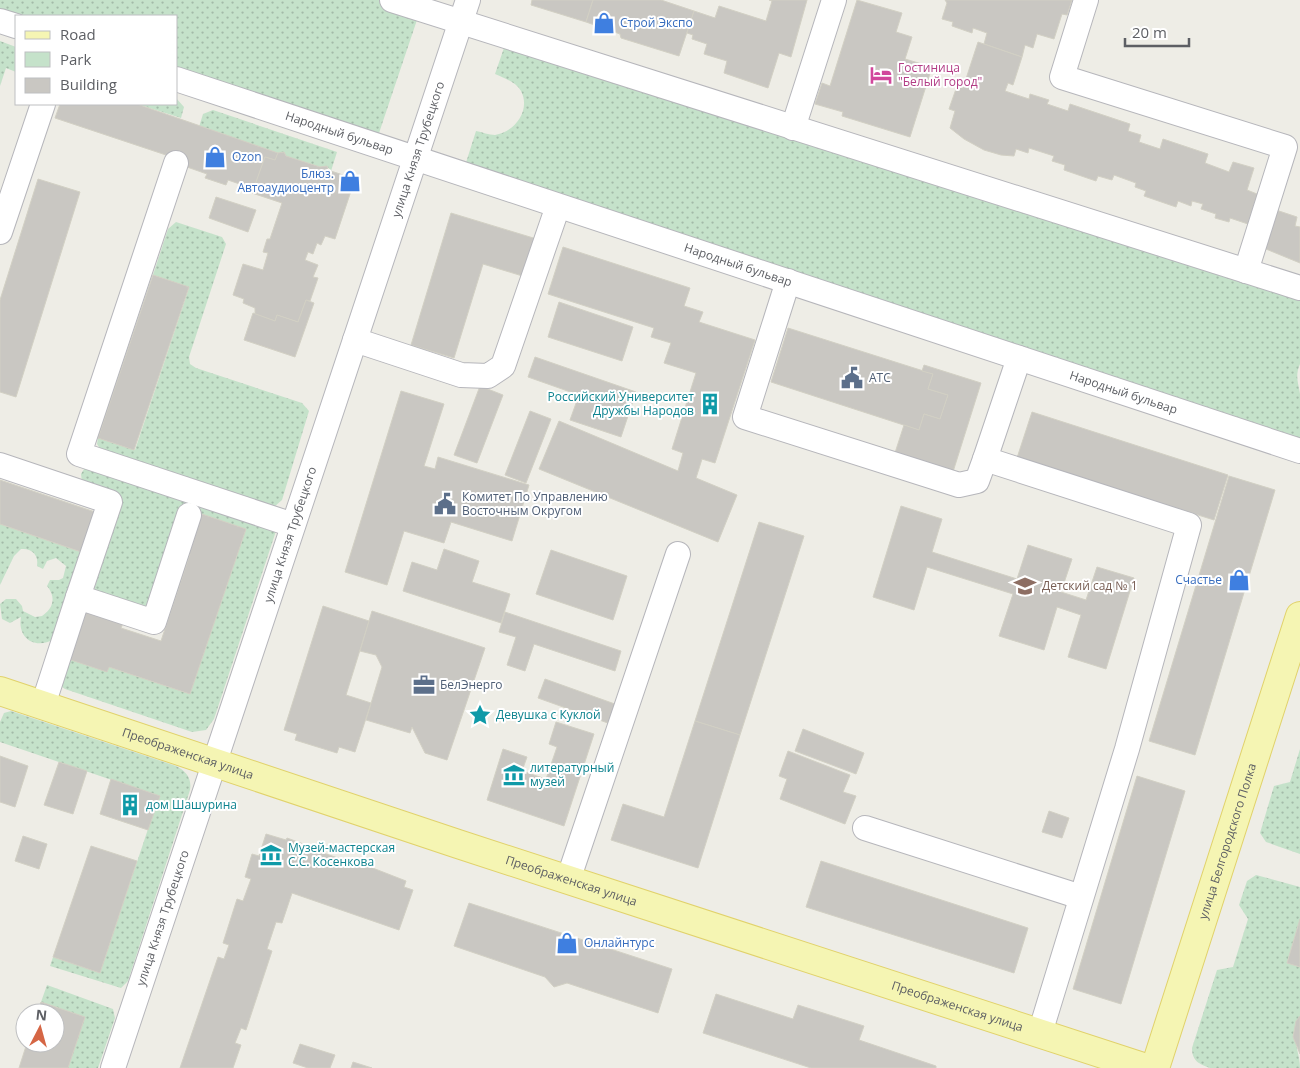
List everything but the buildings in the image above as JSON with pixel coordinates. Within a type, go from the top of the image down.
[{"type":"main road","name":"улица Белгородского Полка","points":[[1155,1068],[1300,616]]},
{"type":"main road","name":"Преображенская улица","points":[[0,691],[568,880],[1146,1068]]},
{"type":"street","points":[[392,0],[1300,288]]},
{"type":"street","name":"улица Князя Трубецкого","points":[[113,1068],[468,0]]},
{"type":"street","points":[[794,128],[834,0]]},
{"type":"street","points":[[1086,0],[1062,77],[1292,149],[1246,271]]},
{"type":"street","points":[[0,21],[15,26]]},
{"type":"street","name":"Народный бульвар","points":[[178,80],[1300,451]]},
{"type":"street","points":[[0,232],[43,105]]},
{"type":"street","points":[[68,487],[176,163]]},
{"type":"street","points":[[355,340],[461,375],[488,376],[504,366],[558,206]]},
{"type":"street","points":[[788,281],[745,417],[959,485],[977,481],[1019,358]]},
{"type":"street","points":[[79,454],[293,525]]},
{"type":"street","points":[[985,460],[1189,525],[1126,748],[1040,1034]]},
{"type":"street","points":[[0,465],[110,502],[42,705]]},
{"type":"street","points":[[78,598],[154,622],[190,515]]},
{"type":"street","points":[[568,880],[678,554]]},
{"type":"street","points":[[865,828],[1081,897]]},
{"type":"green space","points":[[0,0],[384,0],[420,11],[376,142],[178,78],[178,15],[15,15],[0,19]]},
{"type":"green space","points":[[0,41],[15,47],[15,72],[6,68],[0,86]]},
{"type":"green space","points":[[505,45],[1300,298],[1300,364],[1297,375],[1300,394],[1300,450],[463,172],[476,131],[493,135],[502,133],[515,125],[522,112],[524,98],[519,88],[510,81],[495,74]]},
{"type":"green space","points":[[178,100],[184,107],[181,118],[140,105],[178,105]]},
{"type":"green space","points":[[213,110],[337,152],[331,171],[327,166],[320,167],[286,156],[284,152],[278,153],[199,127],[203,114]]},
{"type":"green space","points":[[176,222],[222,237],[226,244],[189,357],[190,364],[196,368],[302,403],[309,411],[282,500],[274,507],[101,450],[97,444],[98,438],[135,450],[189,288],[153,275],[168,229]]},
{"type":"green space","points":[[86,466],[276,531],[214,719],[206,730],[192,732],[65,689],[59,685],[65,658],[109,667],[190,694],[246,529],[184,508],[147,610],[94,590],[119,508],[82,482],[81,474]]},
{"type":"green space","points":[[0,524],[87,554],[54,639],[41,643],[29,640],[22,631],[21,617],[10,623],[2,619],[0,604],[6,599],[16,599],[22,606],[23,611],[35,617],[42,616],[51,606],[53,598],[47,586],[50,580],[63,578],[66,566],[56,558],[47,561],[43,569],[37,566],[37,559],[34,553],[21,549],[14,556],[0,585]]},
{"type":"green space","points":[[11,711],[176,766],[183,770],[189,778],[190,790],[128,981],[121,988],[50,966],[53,957],[100,973],[159,796],[0,742],[0,722],[4,713]]},
{"type":"green space","points":[[1300,749],[1300,854],[1266,842],[1260,833],[1274,786],[1290,782]]},
{"type":"green space","points":[[1256,875],[1300,887],[1300,919],[1287,963],[1300,967],[1300,1016],[1295,1029],[1295,1035],[1300,1068],[1210,1068],[1195,1059],[1192,1048],[1217,970],[1233,967],[1248,919],[1239,905],[1247,881]]},
{"type":"green space","points":[[47,985],[113,1009],[115,1018],[98,1068],[68,1068],[85,1017],[65,1010],[65,1003],[41,1002]]},
{"type":"place","name":"Строй Экспо","points":[[604,23]]},
{"type":"place","name":"Гостиница \"Белый город\"","points":[[881,75]]},
{"type":"place","name":"Ozon","points":[[215,157]]},
{"type":"place","name":"Блюз. Автоаудиоцентр","points":[[350,181]]},
{"type":"place","name":"АТС","points":[[852,378]]},
{"type":"place","name":"Российский Университет Дружбы Народов","points":[[710,404]]},
{"type":"place","name":"Комитет По Управлению Восточным Округом","points":[[445,504]]},
{"type":"place","name":"Счастье","points":[[1239,580]]},
{"type":"place","name":"Детский сад № 1","points":[[1025,586]]},
{"type":"place","name":"БелЭнерго","points":[[424,685]]},
{"type":"place","name":"Девушка с Куклой","points":[[480,715]]},
{"type":"place","name":"литературный музей","points":[[514,775]]},
{"type":"place","name":"дом Шашурина","points":[[130,805]]},
{"type":"place","name":"Музей-мастерская С.С. Косенкова","points":[[271,855]]},
{"type":"place","name":"Онлайнтурс","points":[[567,943]]}]
